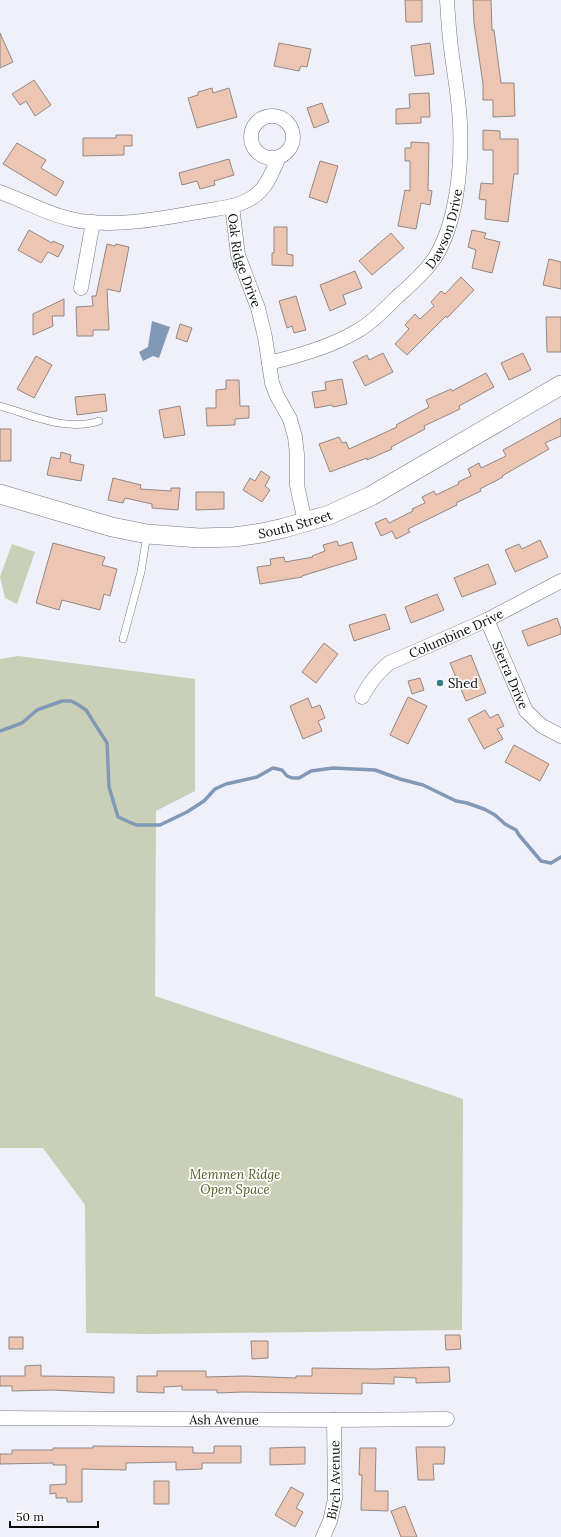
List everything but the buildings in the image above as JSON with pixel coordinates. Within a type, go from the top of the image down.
[{"type":"street","name":"Dawson Drive","points":[[269,363],[320,349],[360,329],[381,313],[419,276],[434,259],[438,251],[446,232],[453,206],[458,170],[460,136],[459,102],[449,37],[447,0]]},
{"type":"street","points":[[232,206],[252,198],[262,189],[268,182],[279,157]]},
{"type":"street","name":"Oak Ridge Drive","points":[[0,192],[53,214],[79,221],[93,222],[141,221],[232,206],[238,255],[258,308],[265,337],[274,390],[290,419],[295,437],[297,454],[297,485],[305,522]]},
{"type":"street","points":[[81,288],[93,222]]},
{"type":"street","name":"South Street","points":[[0,494],[112,527],[147,534],[198,538],[234,537],[262,533],[329,515],[370,496],[561,385]]},
{"type":"street","name":"Columbine Drive","points":[[362,697],[376,674],[390,663],[487,620],[561,581]]},
{"type":"street","name":"Sierra Drive","points":[[487,620],[526,711],[542,726],[561,736]]},
{"type":"street","name":"Ash Avenue","points":[[0,1418],[334,1420],[447,1419]]},
{"type":"street","name":"Birch Avenue","points":[[322,1537],[330,1521],[335,1499],[334,1420]]},
{"type":"lane","points":[[0,406],[64,425],[85,425],[98,421]]},
{"type":"lane","points":[[123,639],[141,572],[147,534]]},
{"type":"green space","points":[[12,544],[35,552],[17,604],[5,598],[0,577]]},
{"type":"green space","name":"Memmen Ridge Open Space","points":[[18,656],[195,679],[195,791],[156,811],[155,996],[463,1099],[462,1330],[146,1334],[86,1333],[85,1205],[43,1148],[0,1148],[0,659]]},
{"type":"water","points":[[152,321],[170,327],[159,358],[153,356],[143,361],[139,352],[148,347]]},
{"type":"waterway","points":[[0,731],[22,723],[37,710],[62,701],[71,701],[86,710],[107,743],[109,787],[118,817],[136,825],[160,825],[187,812],[204,801],[215,789],[226,784],[257,777],[273,768],[282,770],[287,776],[292,778],[299,778],[311,771],[333,768],[375,770],[423,785],[456,801],[484,809],[495,815],[505,824],[516,830],[541,861],[551,863],[561,857]]},
{"type":"place","name":"Shed","points":[[440,683]]}]
